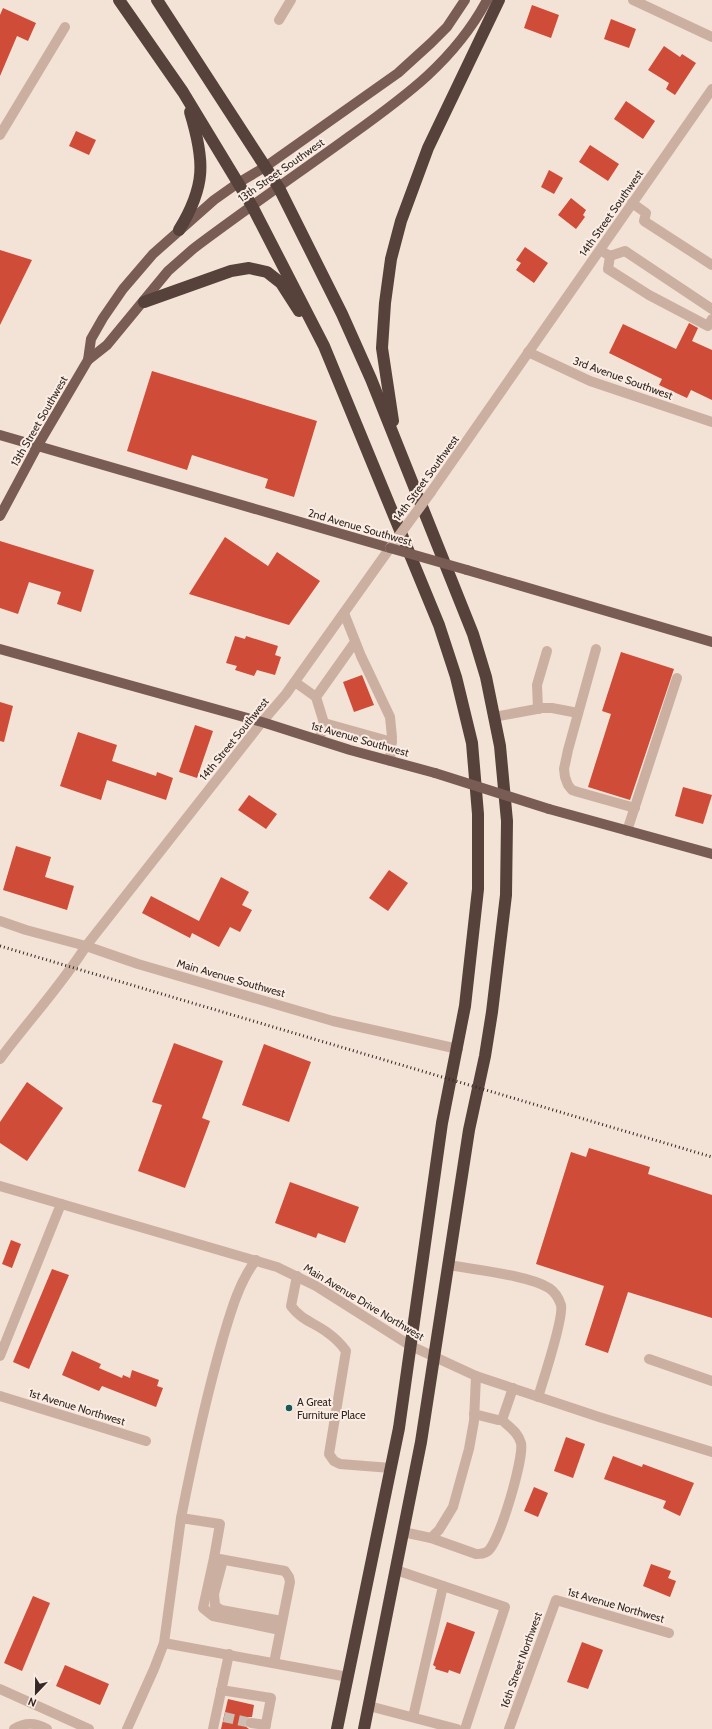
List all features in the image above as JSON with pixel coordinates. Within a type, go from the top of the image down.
[{"type":"highway","points":[[119,0],[184,92],[252,206],[324,346],[439,625],[456,677],[472,743],[478,814],[478,889],[465,1006],[458,1049],[442,1123],[412,1346],[399,1428],[337,1729]]},
{"type":"highway","points":[[157,0],[278,188],[342,314],[371,379],[473,634],[486,677],[500,746],[507,821],[506,895],[492,1012],[485,1056],[469,1130],[421,1442],[364,1729]]},
{"type":"highway","points":[[395,440],[382,348],[385,303],[391,259],[401,221],[428,148],[499,0]]},
{"type":"highway","points":[[179,230],[194,203],[198,192],[201,172],[197,135],[184,92]]},
{"type":"highway","points":[[144,302],[231,271],[249,268],[267,272],[281,283],[324,346]]},
{"type":"main road","name":"13th Street Southwest","points":[[88,360],[91,339],[103,318],[123,289],[153,254],[214,200],[238,183],[265,167],[398,73],[446,27],[465,0]]},
{"type":"main road","name":"13th Street Southwest","points":[[0,516],[38,445],[88,360],[107,345],[168,271],[192,249],[384,111],[428,77],[455,48],[470,28],[487,0]]},
{"type":"main road","name":"2nd Avenue Southwest","points":[[0,435],[712,642]]},
{"type":"main road","name":"1st Avenue Southwest","points":[[0,649],[262,722],[390,761],[435,773],[549,809],[712,854]]},
{"type":"street","points":[[279,20],[291,0]]},
{"type":"street","points":[[633,0],[712,37]]},
{"type":"street","points":[[0,135],[65,27]]},
{"type":"street","name":"14th Street Southwest","points":[[0,1059],[73,967],[86,946],[295,682],[390,548],[432,492],[712,89]]},
{"type":"street","points":[[632,203],[646,213],[644,221],[712,265]]},
{"type":"street","points":[[600,250],[610,256],[625,251],[712,308]]},
{"type":"street","points":[[610,256],[608,269],[649,295],[708,326],[712,319]]},
{"type":"street","name":"3rd Avenue Southwest","points":[[528,352],[590,381],[712,422]]},
{"type":"street","points":[[344,613],[355,642],[390,718],[392,742],[390,761]]},
{"type":"street","points":[[316,697],[355,642]]},
{"type":"street","points":[[596,649],[564,769],[565,777],[572,790],[635,808]]},
{"type":"street","points":[[538,708],[538,685],[547,651]]},
{"type":"street","points":[[627,831],[677,678]]},
{"type":"street","points":[[295,682],[316,697],[324,723],[319,740]]},
{"type":"street","points":[[494,718],[538,708],[552,708],[578,713]]},
{"type":"street","points":[[324,723],[392,742]]},
{"type":"street","name":"Main Avenue Southwest","points":[[0,921],[26,930],[86,946],[138,964],[333,1020],[458,1049]]},
{"type":"street","name":"Main Avenue Drive Northwest","points":[[0,1186],[256,1260],[297,1276],[316,1286],[412,1346],[476,1376],[712,1452]]},
{"type":"street","points":[[0,1356],[61,1204]]},
{"type":"street","points":[[127,1729],[164,1643],[182,1518],[212,1374],[234,1304],[248,1270],[256,1260]]},
{"type":"street","points":[[449,1264],[525,1279],[549,1288],[557,1296],[562,1307],[559,1324],[538,1397]]},
{"type":"street","points":[[297,1276],[291,1306],[296,1314],[328,1332],[346,1351],[329,1454],[334,1462],[340,1464],[391,1468]]},
{"type":"street","points":[[649,1359],[712,1382]]},
{"type":"street","points":[[431,1538],[439,1530],[453,1507],[469,1449],[474,1414],[476,1376]]},
{"type":"street","points":[[502,1420],[513,1388]]},
{"type":"street","name":"1st Avenue Northwest","points":[[0,1396],[146,1441]]},
{"type":"street","points":[[403,1532],[431,1538],[476,1554],[483,1554],[488,1551],[501,1526],[522,1452],[518,1434],[502,1420],[474,1414]]},
{"type":"street","points":[[182,1518],[220,1524],[214,1594],[215,1606],[221,1610],[281,1626]]},
{"type":"street","points":[[218,1559],[203,1608],[213,1616],[281,1626]]},
{"type":"street","points":[[218,1559],[285,1571],[289,1577],[290,1582],[274,1663]]},
{"type":"street","points":[[396,1570],[505,1607],[465,1729]]},
{"type":"street","points":[[413,1717],[443,1586]]},
{"type":"street","name":"1st Avenue Northwest","points":[[556,1600],[669,1633]]},
{"type":"street","name":"16th Street Northwest","points":[[509,1729],[556,1600]]},
{"type":"street","points":[[164,1643],[348,1677]]},
{"type":"street","points":[[213,1729],[220,1716],[221,1690],[229,1654]]},
{"type":"street","points":[[0,1689],[88,1729]]},
{"type":"street","points":[[221,1690],[271,1698],[266,1727],[251,1723]]},
{"type":"street","points":[[369,1706],[457,1729]]},
{"type":"street","points":[[14,1729],[29,1723],[47,1729]]},
{"type":"building","points":[[532,5],[559,15],[551,38],[524,28]]},
{"type":"building","points":[[3,8],[36,23],[28,41],[17,36],[0,76],[0,15]]},
{"type":"building","points":[[611,19],[636,29],[629,48],[604,39]]},
{"type":"building","points":[[664,46],[680,57],[682,54],[696,63],[675,95],[666,89],[669,83],[648,70]]},
{"type":"building","points":[[626,101],[655,121],[643,139],[614,119]]},
{"type":"building","points":[[76,131],[96,140],[89,155],[69,146]]},
{"type":"building","points":[[590,145],[619,164],[608,181],[579,162]]},
{"type":"building","points":[[549,170],[563,178],[554,194],[541,187]]},
{"type":"building","points":[[571,198],[586,210],[583,215],[585,217],[576,229],[558,215]]},
{"type":"building","points":[[525,247],[548,263],[534,283],[516,270],[521,263],[516,260]]},
{"type":"building","points":[[0,250],[32,260],[0,325]]},
{"type":"building","points":[[689,323],[698,328],[692,341],[712,350],[712,400],[691,390],[687,398],[659,385],[662,379],[609,353],[623,324],[676,349]]},
{"type":"building","points":[[152,371],[317,421],[294,497],[265,488],[268,479],[192,455],[187,470],[127,451]]},
{"type":"building","points":[[225,537],[268,566],[277,552],[320,581],[289,625],[189,594]]},
{"type":"building","points":[[0,541],[94,570],[81,612],[57,604],[61,592],[29,582],[18,614],[0,608]]},
{"type":"building","points":[[235,636],[245,639],[246,636],[278,646],[275,655],[281,657],[275,675],[257,670],[254,676],[235,670],[237,666],[226,663]]},
{"type":"building","points":[[621,652],[674,669],[630,800],[588,787],[611,714],[602,711]]},
{"type":"building","points":[[362,675],[374,705],[354,712],[343,682]]},
{"type":"building","points":[[0,702],[13,706],[4,742],[0,741]]},
{"type":"building","points":[[195,725],[213,731],[197,778],[179,772]]},
{"type":"building","points":[[78,732],[117,745],[112,761],[156,776],[157,772],[173,778],[166,800],[107,780],[101,800],[60,786]]},
{"type":"building","points":[[683,787],[712,795],[703,824],[675,816]]},
{"type":"building","points":[[249,795],[277,814],[266,829],[238,810]]},
{"type":"building","points":[[16,846],[51,857],[45,877],[74,886],[67,910],[3,890]]},
{"type":"building","points":[[389,870],[408,883],[388,911],[369,898]]},
{"type":"building","points":[[221,877],[249,892],[242,905],[252,910],[240,932],[230,927],[219,947],[192,933],[190,938],[142,913],[151,896],[199,921]]},
{"type":"building","points":[[174,1043],[223,1061],[202,1118],[210,1121],[185,1188],[138,1171],[162,1105],[152,1102]]},
{"type":"building","points":[[264,1044],[311,1062],[289,1122],[242,1105]]},
{"type":"building","points":[[27,1082],[63,1108],[27,1161],[0,1143],[0,1122]]},
{"type":"building","points":[[589,1148],[650,1167],[648,1174],[712,1195],[712,1318],[628,1292],[608,1353],[585,1345],[604,1286],[536,1264],[571,1152],[586,1157]]},
{"type":"building","points":[[290,1182],[359,1207],[345,1243],[318,1233],[316,1238],[275,1223]]},
{"type":"building","points":[[11,1240],[21,1244],[12,1268],[2,1264]]},
{"type":"building","points":[[52,1269],[69,1275],[29,1369],[13,1362]]},
{"type":"building","points":[[72,1351],[101,1364],[99,1368],[122,1378],[123,1375],[130,1378],[132,1370],[159,1380],[157,1386],[163,1388],[156,1407],[102,1386],[99,1391],[62,1375]]},
{"type":"building","points":[[566,1437],[585,1444],[573,1478],[554,1471]]},
{"type":"building","points":[[613,1456],[642,1467],[643,1464],[694,1483],[680,1516],[663,1508],[666,1501],[604,1479]]},
{"type":"building","points":[[534,1487],[548,1493],[538,1517],[524,1511]]},
{"type":"building","points":[[651,1564],[671,1571],[668,1578],[676,1581],[670,1597],[643,1586]]},
{"type":"building","points":[[33,1596],[50,1603],[22,1671],[4,1663]]},
{"type":"building","points":[[447,1622],[475,1632],[460,1674],[449,1670],[448,1673],[435,1669],[436,1667],[433,1665]]},
{"type":"building","points":[[582,1642],[603,1650],[588,1689],[567,1682]]},
{"type":"building","points":[[65,1665],[109,1684],[100,1705],[56,1686]]},
{"type":"building","points":[[228,1699],[254,1705],[252,1717],[248,1717],[245,1722],[245,1726],[249,1729],[221,1729]]},
{"type":"tunnel","points":[[224,1717],[251,1723]]},
{"type":"railway","points":[[0,946],[712,1157]]},
{"type":"place","name":"A Great Furniture Place","points":[[289,1408]]}]
